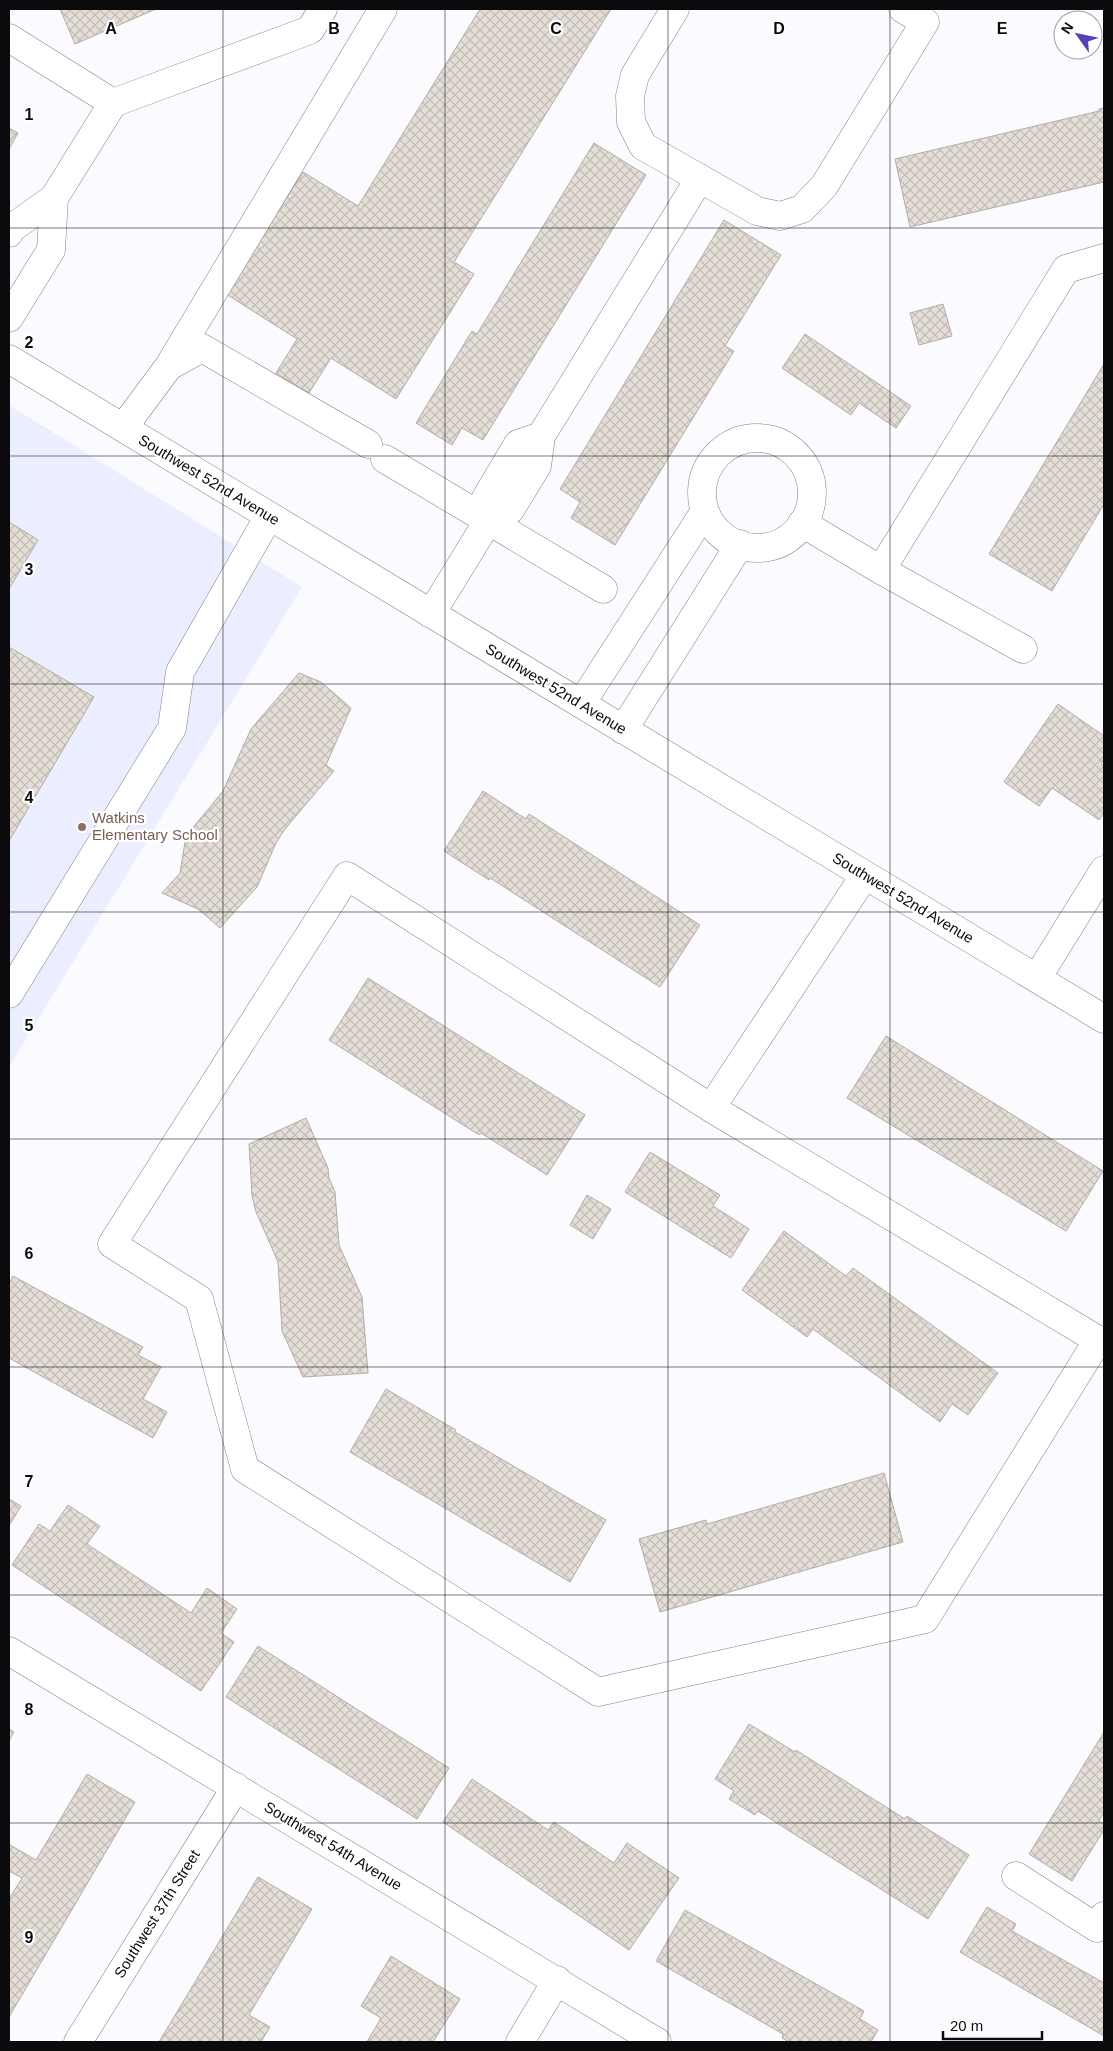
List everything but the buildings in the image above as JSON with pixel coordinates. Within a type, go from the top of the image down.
[{"type":"street","points":[[9,233],[12,228],[54,198],[113,103],[310,30],[323,9]]},
{"type":"street","points":[[123,428],[170,366],[383,9]]},
{"type":"street","points":[[675,9],[635,75],[630,96],[631,122],[643,146],[757,211],[780,216],[802,209],[824,186],[925,22],[903,9]]},
{"type":"street","points":[[9,38],[113,103]]},
{"type":"street","points":[[431,614],[488,521],[486,498],[518,444],[541,436],[700,178]]},
{"type":"street","points":[[9,318],[51,250],[54,198]]},
{"type":"street","points":[[881,570],[1066,269],[1104,258]]},
{"type":"street","points":[[170,366],[202,348],[603,589]]},
{"type":"street","name":"Southwest 52nd Avenue","points":[[9,359],[1104,1019]]},
{"type":"street","points":[[754,438],[773,440],[790,448],[802,461],[811,478],[812,497],[807,516],[802,523],[796,532],[782,542],[764,548],[740,544],[727,539],[714,528],[705,511],[702,492],[706,474],[719,453],[736,442],[754,438]]},
{"type":"street","points":[[582,704],[705,511]]},
{"type":"street","points":[[9,994],[172,728],[180,672],[269,516]]},
{"type":"street","points":[[802,523],[1023,650]]},
{"type":"street","points":[[623,730],[740,544]]},
{"type":"street","points":[[1037,978],[1104,870]]},
{"type":"street","points":[[711,1108],[865,874]]},
{"type":"street","points":[[346,876],[711,1108],[1098,1340],[925,1619],[598,1692],[245,1469],[199,1298],[112,1244],[346,876]]},
{"type":"street","name":"Southwest 54th Avenue","points":[[9,1651],[657,2042]]},
{"type":"street","name":"Southwest 37th Street","points":[[78,2042],[236,1787]]},
{"type":"street","points":[[1016,1876],[1102,1925]]},
{"type":"street","points":[[520,2042],[556,1980]]},
{"type":"shaded area","name":"Watkins Elementary School","points":[[9,405],[302,587],[9,1067]]},
{"type":"place","name":"Watkins Elementary School","points":[[82,827]]}]
